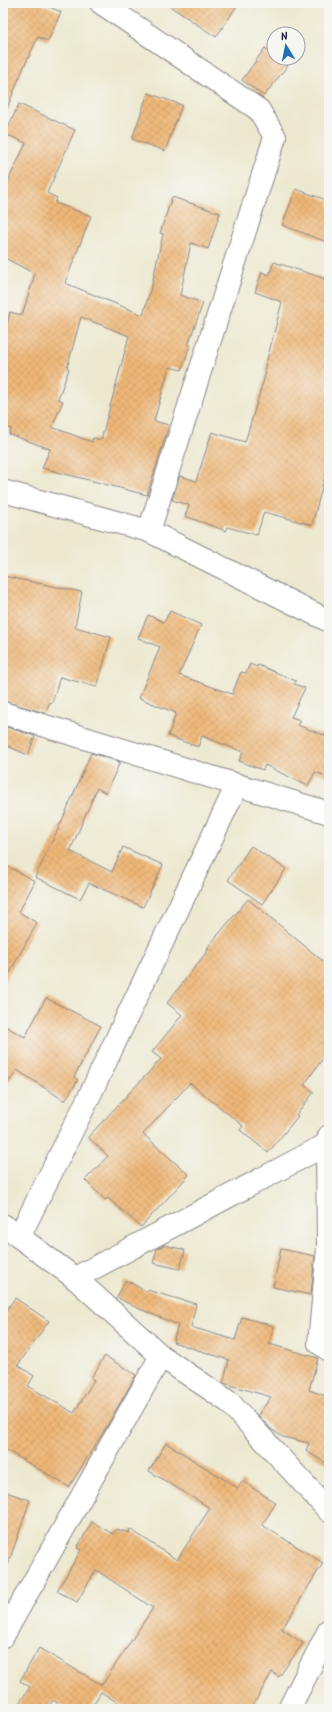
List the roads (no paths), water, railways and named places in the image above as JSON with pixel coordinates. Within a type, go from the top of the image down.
[{"type":"street","points":[[100,3],[259,110],[275,137],[149,531]]},
{"type":"street","points":[[3,491],[149,531],[329,621]]},
{"type":"street","points":[[3,713],[329,813]]},
{"type":"street","points":[[237,785],[87,1101],[11,1231],[75,1278],[161,1356],[229,1402],[329,1511]]},
{"type":"street","points":[[75,1278],[328,1140],[328,1247],[319,1343],[329,1350]]},
{"type":"street","points":[[3,1636],[161,1356]]},
{"type":"street","points":[[289,1709],[329,1630]]}]
